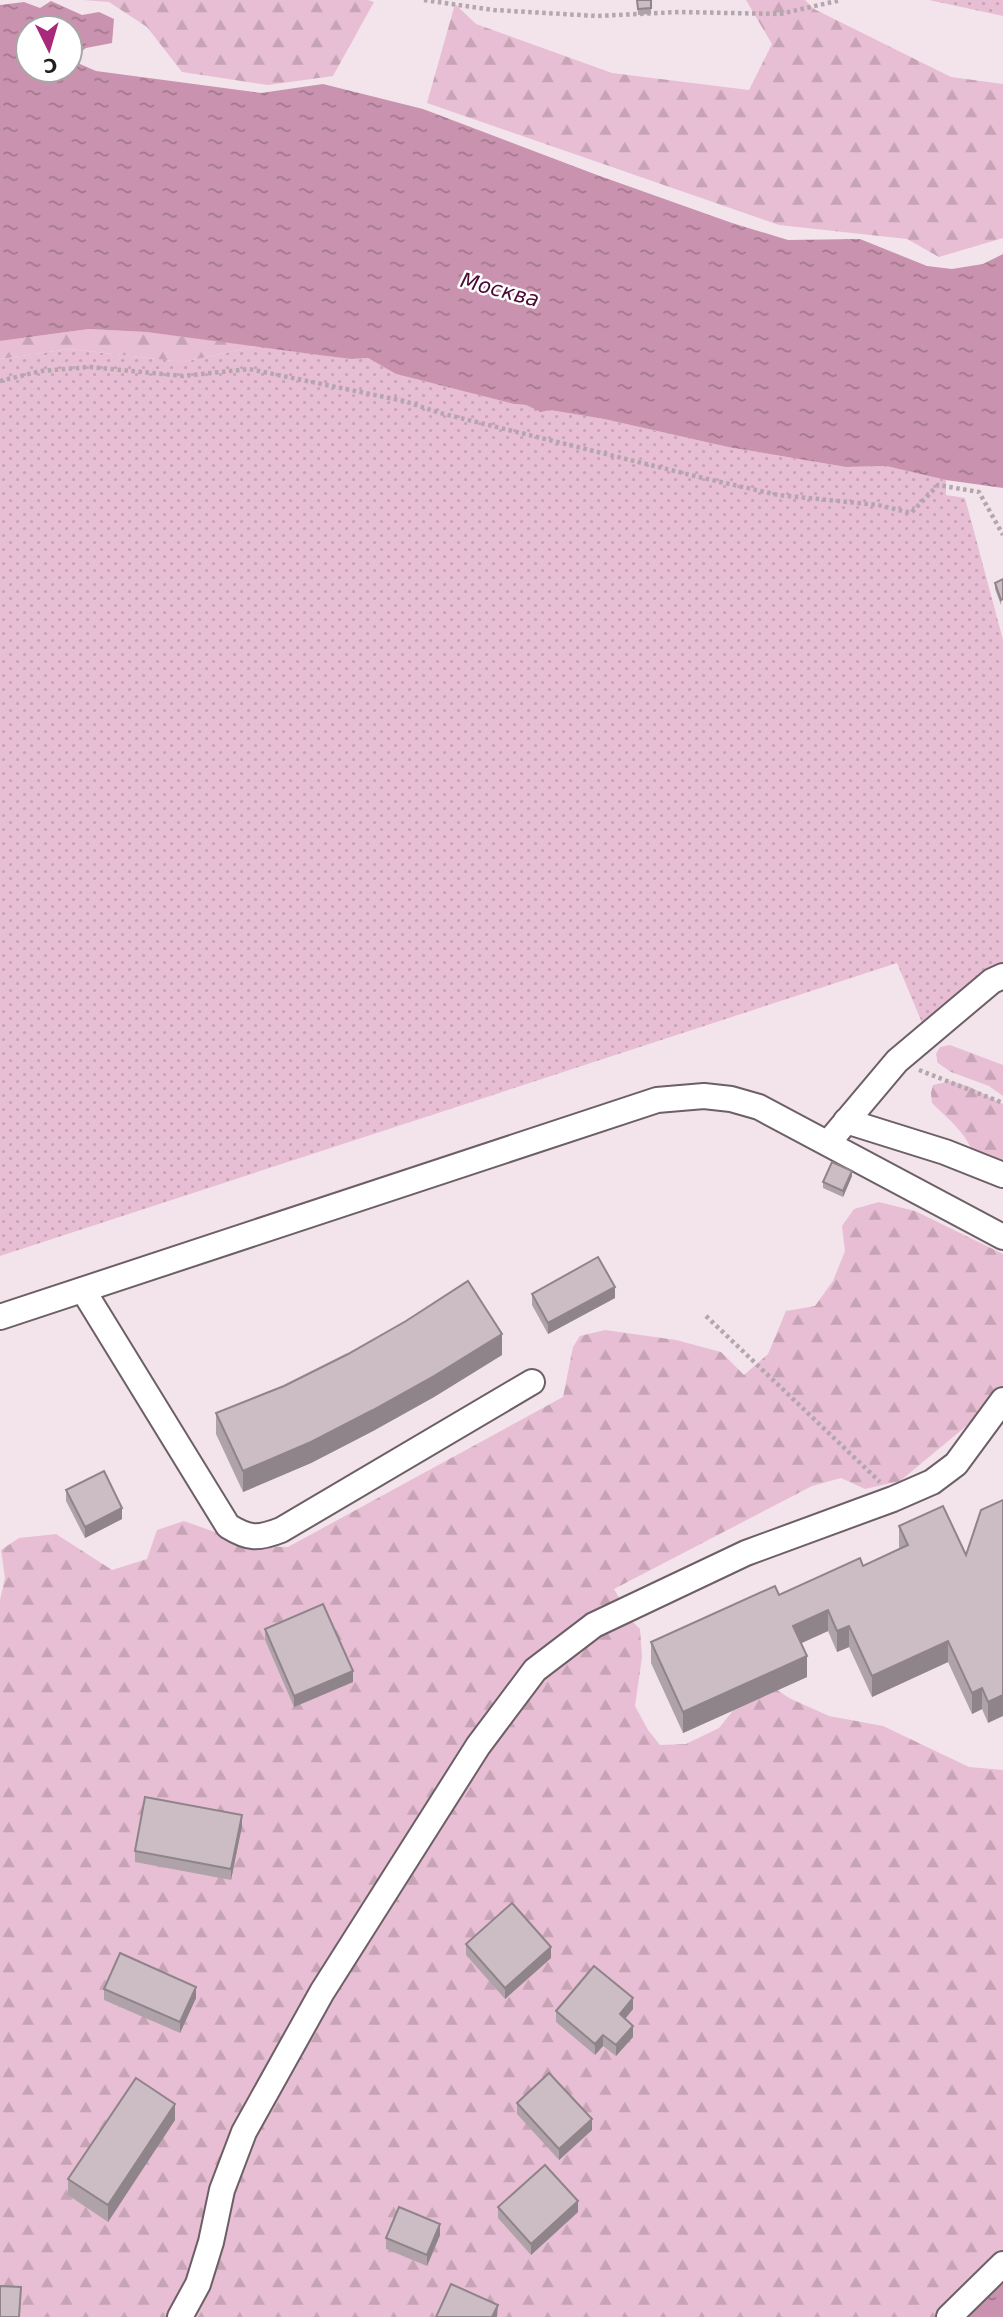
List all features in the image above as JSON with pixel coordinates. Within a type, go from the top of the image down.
[{"type":"street","points":[[828,1143],[897,1061],[992,981],[1003,976]]},
{"type":"street","points":[[0,1317],[657,1100],[704,1096],[731,1099],[759,1107],[1003,1237]]},
{"type":"street","points":[[846,1121],[945,1152],[1003,1175]]},
{"type":"street","points":[[83,1290],[228,1525],[243,1535],[263,1537],[281,1530],[532,1382]]},
{"type":"street","points":[[180,2317],[198,2284],[211,2242],[222,2190],[244,2132],[330,1980],[478,1746],[535,1670],[594,1626],[746,1553],[932,1482],[956,1464],[1003,1400]]},
{"type":"street","points":[[949,2317],[1003,2264]]},
{"type":"path","points":[[424,0],[494,10],[597,16],[680,12],[780,14],[841,0]]},
{"type":"path","points":[[0,381],[41,371],[90,367],[183,376],[249,369],[404,401],[453,417],[778,495],[878,505],[911,513],[938,485],[979,492],[1003,535]]},
{"type":"path","points":[[897,1061],[1003,1103]]},
{"type":"path","points":[[706,1316],[886,1487],[893,1499]]},
{"type":"green space","points":[[83,0],[374,2],[333,76],[268,85],[182,72],[147,27],[109,2]]},
{"type":"green space","points":[[746,0],[805,0],[814,9],[951,77],[1003,84],[1003,238],[939,257],[907,239],[779,225],[427,103],[455,4],[476,24],[612,73],[749,90],[772,44]]},
{"type":"green space","points":[[929,0],[1003,0],[1003,16]]},
{"type":"green space","points":[[89,329],[146,332],[257,346],[183,362],[69,349],[0,359],[0,341]]},
{"type":"green space","points":[[257,346],[351,359],[368,358],[396,374],[526,405],[541,411],[550,410],[604,419],[728,447],[846,467],[886,466],[946,480],[946,495],[965,498],[1003,640],[1003,966],[923,1025],[897,963],[0,1256],[0,359],[69,349],[183,362]]},
{"type":"green space","points":[[950,1045],[1003,1065],[1003,1096],[989,1086],[951,1072],[938,1063],[936,1054],[940,1047]]},
{"type":"green space","points":[[951,1081],[970,1087],[1003,1104],[1003,1170],[975,1157],[962,1133],[932,1103],[933,1085]]},
{"type":"green space","points":[[879,1202],[915,1211],[1003,1254],[1003,1390],[994,1403],[900,1481],[865,1489],[841,1478],[812,1486],[614,1589],[632,1621],[640,1629],[642,1657],[635,1706],[660,1745],[686,1744],[719,1728],[743,1698],[767,1683],[789,1698],[829,1716],[883,1726],[969,1767],[1003,1770],[1003,2255],[938,2317],[0,2317],[0,1600],[5,1578],[1,1550],[19,1538],[56,1534],[112,1570],[147,1559],[157,1530],[184,1521],[254,1546],[288,1547],[563,1397],[573,1347],[580,1336],[605,1330],[676,1340],[721,1352],[744,1375],[768,1354],[786,1311],[815,1306],[833,1281],[845,1251],[842,1226],[854,1209]]},
{"type":"water","name":"Москва","points":[[51,1],[80,14],[14,14],[14,84],[84,84],[84,66],[96,71],[261,93],[323,84],[423,109],[597,175],[788,240],[860,239],[927,266],[952,269],[983,264],[1003,254],[1003,488],[946,480],[886,466],[846,467],[728,447],[604,419],[550,410],[541,412],[526,405],[396,374],[368,358],[351,359],[146,332],[89,329],[0,341],[0,5],[24,2],[40,8]]},
{"type":"water","points":[[99,12],[114,19],[112,43],[84,50],[84,15]]},
{"type":"water","points":[[1003,2282],[1003,2317],[968,2317]]},
{"type":"building","points":[[637,0],[651,0],[651,8],[638,9]]},
{"type":"building","points":[[1003,579],[1003,599],[1001,600],[995,583]]},
{"type":"building","points":[[832,1162],[852,1171],[843,1191],[823,1182]]},
{"type":"building","points":[[598,1257],[615,1287],[548,1323],[532,1294]]},
{"type":"building","points":[[468,1281],[502,1334],[373,1410],[311,1442],[243,1471],[216,1413],[284,1386],[348,1354]]},
{"type":"building","points":[[104,1471],[122,1508],[85,1527],[66,1490]]},
{"type":"building","points":[[1003,1500],[1003,1695],[988,1702],[982,1688],[972,1693],[948,1641],[872,1676],[849,1626],[837,1631],[828,1610],[793,1626],[807,1656],[683,1712],[651,1642],[775,1586],[779,1595],[860,1558],[863,1566],[908,1545],[899,1526],[943,1506],[966,1555],[981,1510]]},
{"type":"building","points":[[323,1604],[353,1671],[294,1696],[265,1629]]},
{"type":"building","points":[[145,1797],[242,1815],[231,1869],[135,1851]]},
{"type":"building","points":[[512,1903],[551,1947],[505,1988],[466,1944]]},
{"type":"building","points":[[120,1953],[196,1987],[180,2022],[104,1989]]},
{"type":"building","points":[[594,1966],[633,1998],[620,2014],[633,2026],[616,2045],[603,2035],[595,2044],[556,2011]]},
{"type":"building","points":[[549,2073],[592,2119],[559,2149],[517,2103]]},
{"type":"building","points":[[136,2078],[175,2104],[108,2205],[68,2179]]},
{"type":"building","points":[[545,2165],[578,2201],[531,2244],[498,2207]]},
{"type":"building","points":[[399,2207],[440,2224],[427,2255],[386,2238]]},
{"type":"building","points":[[451,2284],[498,2305],[492,2317],[436,2317]]},
{"type":"building","points":[[0,2286],[21,2287],[19,2317],[0,2317]]}]
